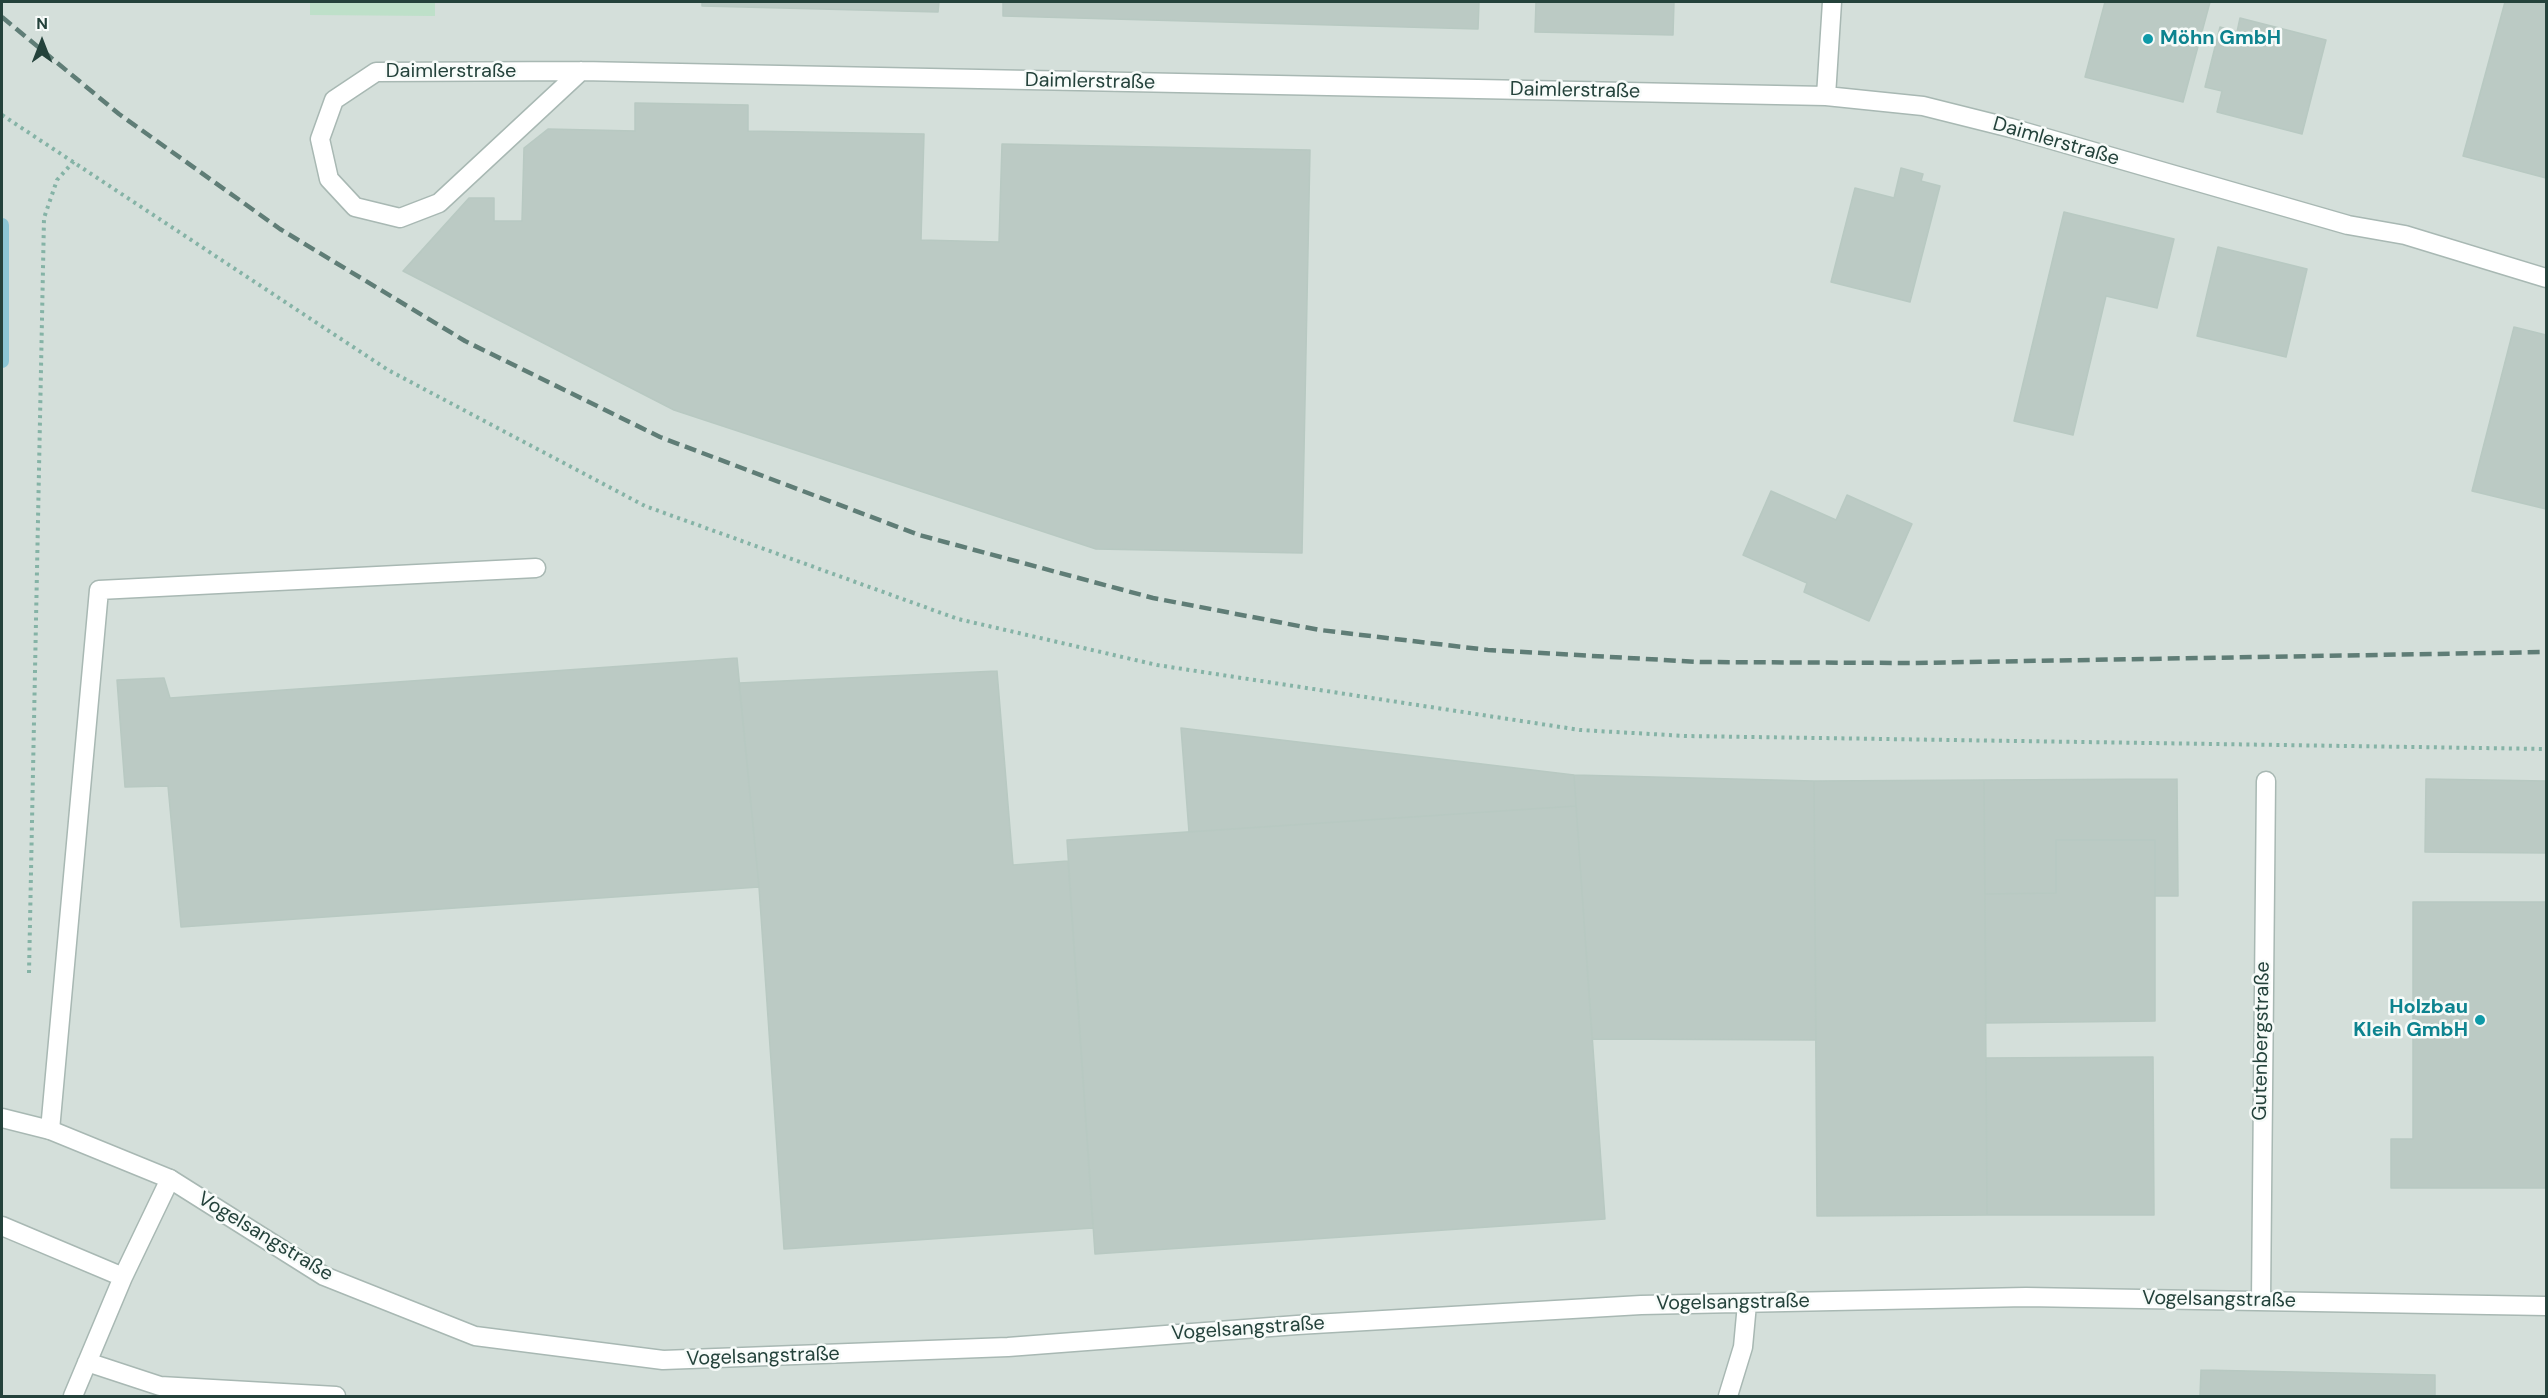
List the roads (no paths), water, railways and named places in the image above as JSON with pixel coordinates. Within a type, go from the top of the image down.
[{"type":"street","points":[[1826,96],[1832,2]]},
{"type":"street","name":"Daimlerstraße","points":[[580,72],[439,203],[400,218],[355,207],[329,179],[320,139],[334,100],[376,72],[580,72],[1826,96],[1923,106],[2011,128],[2348,225],[2404,235],[2547,278]]},
{"type":"street","points":[[50,1130],[99,590],[536,568]]},
{"type":"street","name":"Gutenbergstraße","points":[[2261,1300],[2266,782]]},
{"type":"street","name":"Vogelsangstraße","points":[[2,1118],[50,1130],[170,1179],[324,1276],[475,1336],[663,1360],[925,1351],[1526,1311],[1747,1304],[2026,1297],[2547,1306]]},
{"type":"street","points":[[73,1396],[123,1277],[170,1179]]},
{"type":"street","points":[[2,1226],[123,1277]]},
{"type":"street","points":[[1728,1396],[1743,1347],[1747,1304]]},
{"type":"street","points":[[87,1362],[160,1386],[336,1396]]},
{"type":"waterway","points":[[2,225],[2,361]]},
{"type":"railway","points":[[2,17],[119,114],[280,229],[465,341],[660,437],[919,535],[1153,598],[1320,630],[1488,650],[1700,662],[1913,663],[2546,652]]},
{"type":"place","name":"Möhn GmbH","points":[[2148,39]]},
{"type":"place","name":"Holzbau Kleih GmbH","points":[[2480,1020]]}]
